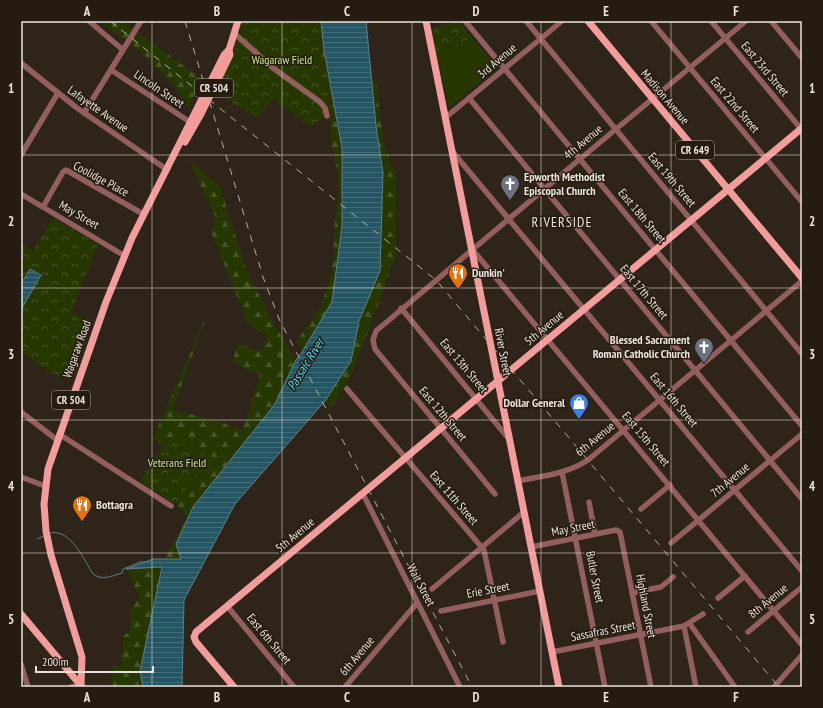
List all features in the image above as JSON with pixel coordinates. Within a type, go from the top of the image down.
[{"type":"main road","name":"Wagaraw Road","points":[[82,686],[82,657],[47,534],[44,513],[50,462],[106,302],[125,256],[143,214],[166,169],[178,149],[182,147],[192,124],[226,66],[230,55],[228,50],[235,34],[238,21]]},
{"type":"main road","name":"River Street","points":[[426,21],[559,687]]},
{"type":"main road","name":"Madison Avenue","points":[[588,21],[802,279]]},
{"type":"main road","name":"5th Avenue","points":[[234,687],[194,637],[196,632],[765,158],[802,129]]},
{"type":"main road","points":[[21,614],[82,686]]},
{"type":"street","points":[[89,21],[123,50]]},
{"type":"street","points":[[84,113],[141,21]]},
{"type":"street","name":"East 18th Street","points":[[465,21],[802,426]]},
{"type":"street","name":"East 19th Street","points":[[526,21],[802,354]]},
{"type":"street","name":"3rd Avenue","points":[[445,118],[562,21]]},
{"type":"street","name":"East 22nd Street","points":[[651,21],[802,202]]},
{"type":"street","name":"East 23rd Street","points":[[711,21],[802,129]]},
{"type":"street","name":"4th Avenue","points":[[375,349],[374,340],[376,331],[401,308],[746,21]]},
{"type":"street","points":[[771,21],[802,58]]},
{"type":"street","points":[[235,34],[273,68],[320,102],[325,108],[327,116]]},
{"type":"street","name":"Lafayette Avenue","points":[[22,65],[84,113],[166,169]]},
{"type":"street","name":"Lincoln Street","points":[[111,70],[192,124]]},
{"type":"street","points":[[21,155],[58,93]]},
{"type":"street","name":"East 17th Street","points":[[469,98],[802,500]]},
{"type":"street","name":"East 16th Street","points":[[452,151],[802,572]]},
{"type":"street","name":"Coolidge Place","points":[[42,207],[63,172],[66,170],[143,214]]},
{"type":"street","name":"May Street","points":[[21,194],[125,256]]},
{"type":"street","name":"East 15th Street","points":[[472,249],[802,645]]},
{"type":"street","name":"6th Avenue","points":[[518,481],[562,472],[582,464],[802,279]]},
{"type":"street","name":"East 13th Street","points":[[401,308],[510,439]]},
{"type":"street","name":"East 12th Street","points":[[375,349],[495,494]]},
{"type":"street","name":"East 11th Street","points":[[347,389],[482,547],[486,554],[503,642]]},
{"type":"street","points":[[21,412],[58,437],[170,506]]},
{"type":"street","name":"7th Avenue","points":[[671,542],[802,434]]},
{"type":"street","name":"Butler Street","points":[[562,472],[605,687]]},
{"type":"street","points":[[21,477],[46,486]]},
{"type":"street","points":[[641,509],[670,485]]},
{"type":"street","name":"Wait Street","points":[[361,494],[365,498],[460,687]]},
{"type":"street","points":[[589,502],[596,534]]},
{"type":"street","points":[[432,589],[524,512]]},
{"type":"street","name":"May Street","points":[[531,547],[618,531]]},
{"type":"street","name":"Highland Street","points":[[618,531],[651,687]]},
{"type":"street","points":[[718,598],[745,576]]},
{"type":"street","points":[[632,593],[661,587],[673,577]]},
{"type":"street","name":"8th Avenue","points":[[748,632],[802,587]]},
{"type":"street","name":"Erie Street","points":[[441,611],[540,591]]},
{"type":"street","name":"6th Avenue","points":[[345,687],[417,603]]},
{"type":"street","name":"East 6th Street","points":[[227,606],[294,687]]},
{"type":"street","name":"Sassafras Street","points":[[552,652],[687,625],[703,614]]},
{"type":"street","points":[[687,625],[696,687]]},
{"type":"street","points":[[687,625],[735,687]]},
{"type":"street","points":[[774,687],[802,655]]},
{"type":"street","points":[[21,664],[28,687]]},
{"type":"street","points":[[71,687],[82,686]]},
{"type":"green space","points":[[99,21],[122,21],[202,79],[188,108],[174,85],[138,49]]},
{"type":"green space","name":"Wagaraw Field","points":[[242,21],[317,21],[330,112],[311,127],[274,99],[257,118],[216,92],[228,66]]},
{"type":"green space","points":[[317,21],[321,21],[324,50],[341,145],[342,226],[332,302],[302,352],[296,342],[320,308],[332,272],[335,219],[339,198],[338,173],[331,144],[330,112]]},
{"type":"green space","points":[[459,21],[472,38],[436,51],[433,28]]},
{"type":"green space","points":[[472,38],[497,68],[449,108],[436,51]]},
{"type":"green space","points":[[371,80],[376,80],[384,145],[396,176],[396,254],[370,327],[346,386],[330,410],[325,401],[351,361],[359,321],[380,271],[376,126]]},
{"type":"green space","points":[[189,160],[220,187],[247,271],[270,317],[296,360],[275,404],[193,507],[182,559],[164,560],[187,517],[176,504],[207,457],[176,435],[163,446],[153,438],[208,312],[173,409],[243,429],[260,374],[232,363],[238,343],[261,352],[268,337],[248,323],[211,232],[216,218]]},
{"type":"green space","points":[[53,218],[98,244],[71,313],[93,321],[72,381],[50,373],[21,351],[21,243],[33,250]]},
{"type":"green space","name":"Veterans Field","points":[[176,435],[207,457],[176,504],[140,481],[163,446]]},
{"type":"green space","points":[[162,567],[140,671],[143,687],[111,687],[113,666],[121,667],[124,635],[130,632],[130,610],[140,597],[126,569]]},
{"type":"water","name":"Passaic River","points":[[321,21],[366,21],[376,126],[383,173],[380,271],[359,321],[351,361],[325,401],[235,504],[184,600],[182,687],[143,687],[140,671],[162,567],[126,569],[153,559],[181,559],[176,544],[193,507],[275,404],[296,360],[332,302],[342,226],[342,148],[324,50]]},
{"type":"water","points":[[30,269],[41,275],[22,308],[21,284]]},
{"type":"waterway","points":[[51,533],[64,535],[71,540],[93,574],[100,577],[104,578],[122,573],[123,569],[140,562],[145,562]]},
{"type":"waterway","points":[[37,539],[44,536]]},
{"type":"railway","points":[[110,21],[436,280],[779,687]]},
{"type":"railway","points":[[185,21],[263,277],[279,319],[472,687]]},
{"type":"place","name":"Epworth Methodist Episcopal Church","points":[[510,201]]},
{"type":"place","name":"Dunkin'","points":[[458,290]]},
{"type":"place","name":"Blessed Sacrament Roman Catholic Church","points":[[704,364]]},
{"type":"place","name":"Dollar General","points":[[579,420]]},
{"type":"place","name":"Bottagra","points":[[82,522]]},
{"type":"district","name":"RIVERSIDE","points":[[562,222]]}]
